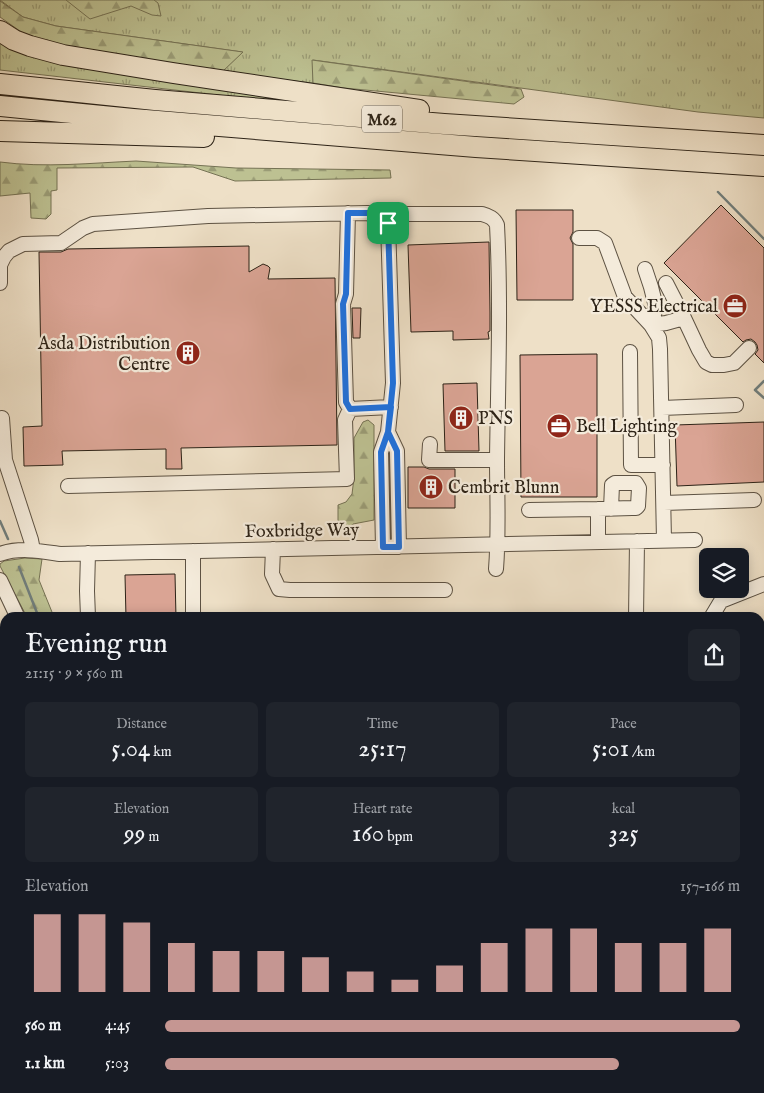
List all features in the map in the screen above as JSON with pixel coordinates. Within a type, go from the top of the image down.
[{"type":"highway","name":"M62","points":[[0,31],[14,40],[63,55],[173,74],[616,136]]},
{"type":"highway","name":"M62","points":[[0,84],[342,116],[764,145]]},
{"type":"highway","name":"M62","points":[[0,106],[476,147],[764,166]]},
{"type":"highway","name":"M62","points":[[0,131],[476,147]]},
{"type":"street","points":[[348,213],[346,294],[343,304],[346,402],[350,409]]},
{"type":"street","points":[[0,283],[0,265],[9,252],[23,244],[61,243],[83,228],[93,224],[208,216],[348,213],[368,213],[388,223],[393,383],[388,432],[381,452],[383,547]]},
{"type":"street","points":[[408,214],[482,214],[495,220],[497,225],[499,368],[498,544],[496,569]]},
{"type":"street","points":[[579,238],[597,238],[605,243],[625,296],[651,325],[659,338],[664,540]]},
{"type":"street","points":[[645,269],[656,307],[651,325]]},
{"type":"street","points":[[666,283],[706,362],[712,365],[724,366],[734,363],[749,348]]},
{"type":"street","points":[[651,325],[666,324],[684,318]]},
{"type":"street","points":[[630,352],[631,466],[663,465]]},
{"type":"street","points":[[662,408],[736,405]]},
{"type":"street","points":[[350,409],[391,407]]},
{"type":"street","points":[[68,486],[347,479],[345,420],[350,409]]},
{"type":"street","points":[[2,418],[4,460],[33,550]]},
{"type":"street","points":[[388,432],[397,451],[399,547]]},
{"type":"street","points":[[430,444],[430,460],[497,460]]},
{"type":"street","points":[[664,503],[754,500]]},
{"type":"street","points":[[529,510],[604,509],[598,542]]},
{"type":"street","name":"Foxbridge Way","points":[[0,554],[16,550],[33,550],[60,554],[696,540]]},
{"type":"street","points":[[636,612],[637,541]]},
{"type":"street","points":[[273,549],[272,574],[278,589],[445,590]]},
{"type":"street","points":[[193,551],[193,612]]},
{"type":"street","points":[[88,553],[88,612]]},
{"type":"street","points":[[0,580],[15,612]]},
{"type":"street","points":[[714,612],[721,601],[764,584]]},
{"type":"green space","points":[[0,0],[764,0],[764,118],[698,112],[313,60],[313,83],[221,73],[242,52],[56,26],[23,17]]},
{"type":"green space","points":[[66,0],[154,0],[158,3],[161,16],[152,15],[131,6],[90,19]]},
{"type":"green space","points":[[0,1],[23,17],[56,26],[243,52],[221,73],[61,46],[27,36],[0,17]]},
{"type":"green space","points":[[0,38],[299,98],[314,106],[0,70]]},
{"type":"green space","points":[[312,60],[521,89],[524,97],[514,104],[344,88],[313,83]]},
{"type":"green space","points":[[136,161],[236,168],[390,170],[391,178],[235,181],[193,167],[57,168],[57,190],[51,191],[51,214],[46,219],[31,218],[30,193],[0,196],[0,162],[51,165]]},
{"type":"green space","points":[[368,420],[374,425],[374,520],[353,524],[351,530],[346,532],[338,525],[338,505],[346,502],[352,494],[354,438],[363,422]]},
{"type":"green space","points":[[25,558],[42,559],[39,580],[52,612],[24,612],[0,566],[4,561]]},
{"type":"building","name":"YESSS Electrical","points":[[721,205],[764,248],[764,363],[755,354],[758,350],[755,342],[751,339],[743,342],[664,263]]},
{"type":"building","points":[[516,210],[573,210],[573,232],[570,238],[573,244],[573,300],[517,300]]},
{"type":"building","points":[[489,242],[489,339],[453,340],[453,331],[411,332],[408,245]]},
{"type":"building","name":"Asda Distribution Centre","points":[[249,246],[249,272],[263,264],[270,268],[268,279],[335,278],[337,445],[181,448],[182,469],[166,469],[166,449],[62,451],[63,465],[24,466],[23,427],[42,426],[39,252],[61,252],[68,249]]},
{"type":"building","points":[[352,308],[361,308],[360,338],[353,338]]},
{"type":"building","name":"Bell Lighting","points":[[597,354],[597,497],[521,497],[520,355]]},
{"type":"building","name":"PNS","points":[[477,383],[479,451],[445,451],[443,384]]},
{"type":"building","points":[[764,422],[764,482],[677,486],[675,425]]},
{"type":"building","name":"Cembrit Blunn","points":[[408,467],[455,469],[455,508],[408,508]]},
{"type":"building","points":[[175,574],[176,612],[126,612],[125,575]]},
{"type":"waterway","points":[[718,192],[764,239]]},
{"type":"waterway","points":[[764,381],[755,390],[764,398]]},
{"type":"waterway","points":[[0,521],[8,539]]},
{"type":"waterway","points":[[19,567],[37,612]]},
{"type":"place","name":"YESSS Electrical","points":[[735,306]]},
{"type":"place","name":"Asda Distribution Centre","points":[[188,353]]},
{"type":"place","name":"PNS","points":[[461,418]]},
{"type":"place","name":"Bell Lighting","points":[[559,426]]},
{"type":"place","name":"Cembrit Blunn","points":[[431,487]]},
{"type":"route","points":[[388,223],[368,213],[348,213],[346,294],[343,304],[346,402],[350,409],[391,407],[388,432],[397,451],[399,547],[383,547],[381,452],[388,432],[393,383],[388,223]]}]
